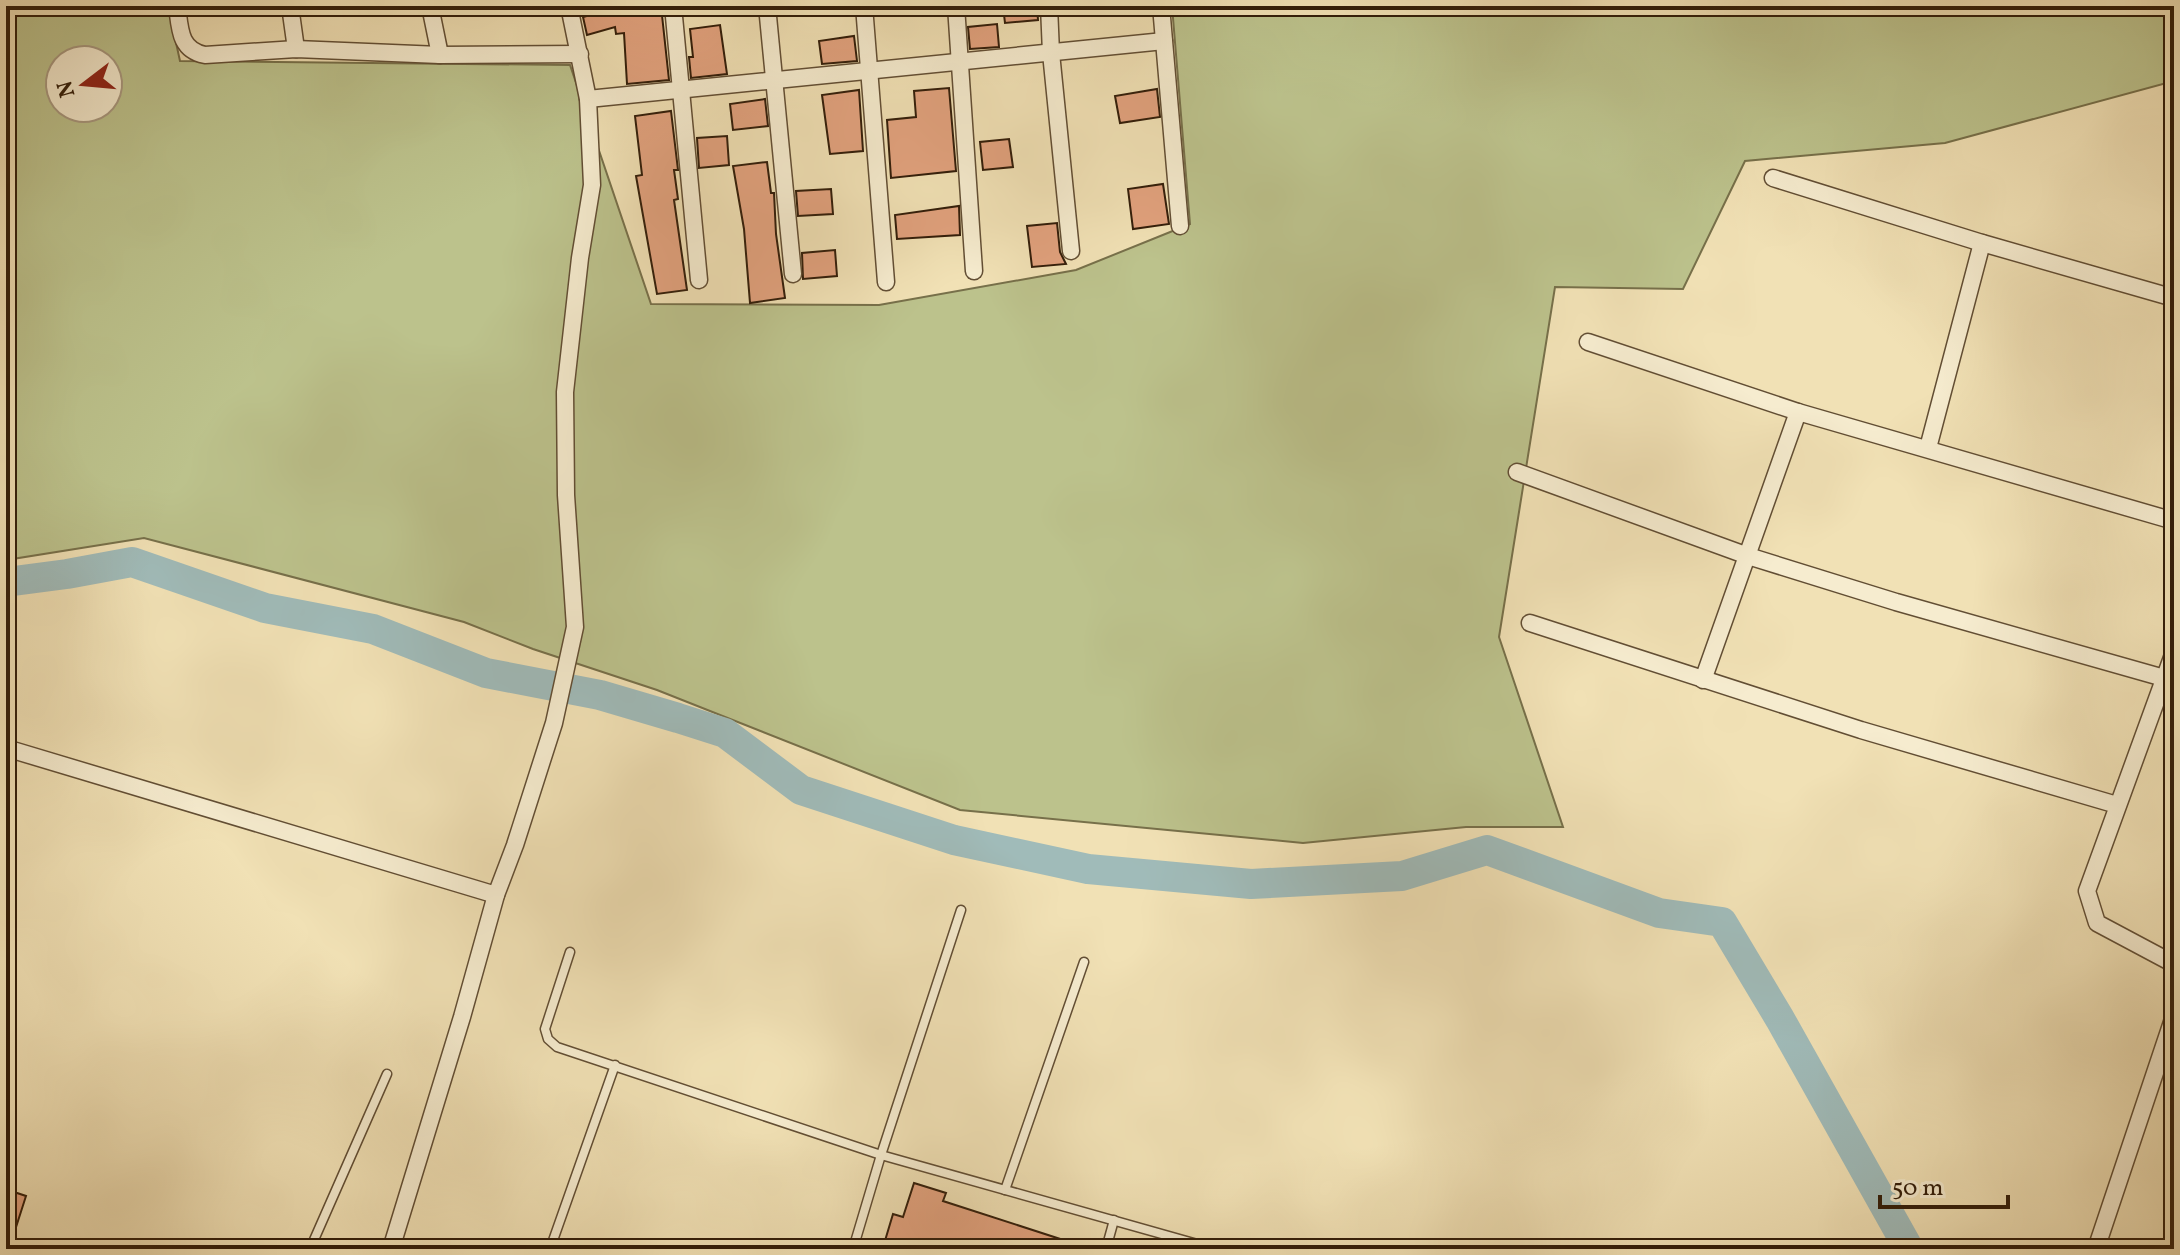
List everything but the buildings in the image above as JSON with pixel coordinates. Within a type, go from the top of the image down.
[{"type":"street","points":[[177,6],[185,46],[193,53],[205,55],[296,49],[440,55],[580,54]]},
{"type":"street","points":[[290,6],[296,49]]},
{"type":"street","points":[[430,6],[440,55]]},
{"type":"street","points":[[391,1249],[496,895],[554,723],[575,627],[566,495],[565,392],[580,258],[592,185],[588,99],[569,6]]},
{"type":"street","points":[[673,6],[699,280]]},
{"type":"street","points":[[767,6],[793,274]]},
{"type":"street","points":[[864,6],[886,282]]},
{"type":"street","points":[[956,6],[974,271]]},
{"type":"street","points":[[1049,6],[1071,251]]},
{"type":"street","points":[[1161,6],[1180,226]]},
{"type":"street","points":[[588,99],[1164,41]]},
{"type":"street","points":[[1773,178],[2174,298]]},
{"type":"street","points":[[1928,448],[1982,243]]},
{"type":"street","points":[[1588,342],[1798,412],[2174,521]]},
{"type":"street","points":[[1703,680],[1798,412]]},
{"type":"street","points":[[1517,472],[1748,556],[1896,602],[2164,678]]},
{"type":"street","points":[[1530,623],[1861,730],[2117,805]]},
{"type":"street","points":[[2174,652],[2087,891],[2097,923],[2174,964]]},
{"type":"street","points":[[6,748],[496,895]]},
{"type":"street","points":[[2096,1249],[2174,1016]]},
{"type":"lane","points":[[853,1249],[961,910]]},
{"type":"lane","points":[[570,952],[545,1029],[548,1039],[557,1047],[881,1155],[1215,1249]]},
{"type":"lane","points":[[1005,1190],[1084,962]]},
{"type":"lane","points":[[550,1249],[615,1065]]},
{"type":"lane","points":[[310,1249],[387,1074]]},
{"type":"lane","points":[[1106,1249],[1114,1220]]},
{"type":"green space","points":[[6,6],[168,6],[180,61],[570,65],[651,304],[879,305],[1076,270],[1190,224],[1172,6],[2174,6],[2174,81],[1945,143],[1745,161],[1683,289],[1555,287],[1499,637],[1563,827],[1466,827],[1303,843],[960,810],[657,690],[533,649],[464,622],[144,538],[6,560]]},
{"type":"waterway","points":[[6,582],[132,562],[265,608],[373,629],[486,673],[600,695],[725,733],[801,790],[954,840],[1088,869],[1251,884],[1402,876],[1487,850],[1659,913],[1722,922],[1909,1249]]},
{"type":"railway","points":[[2164,1249],[2174,1217]]}]
